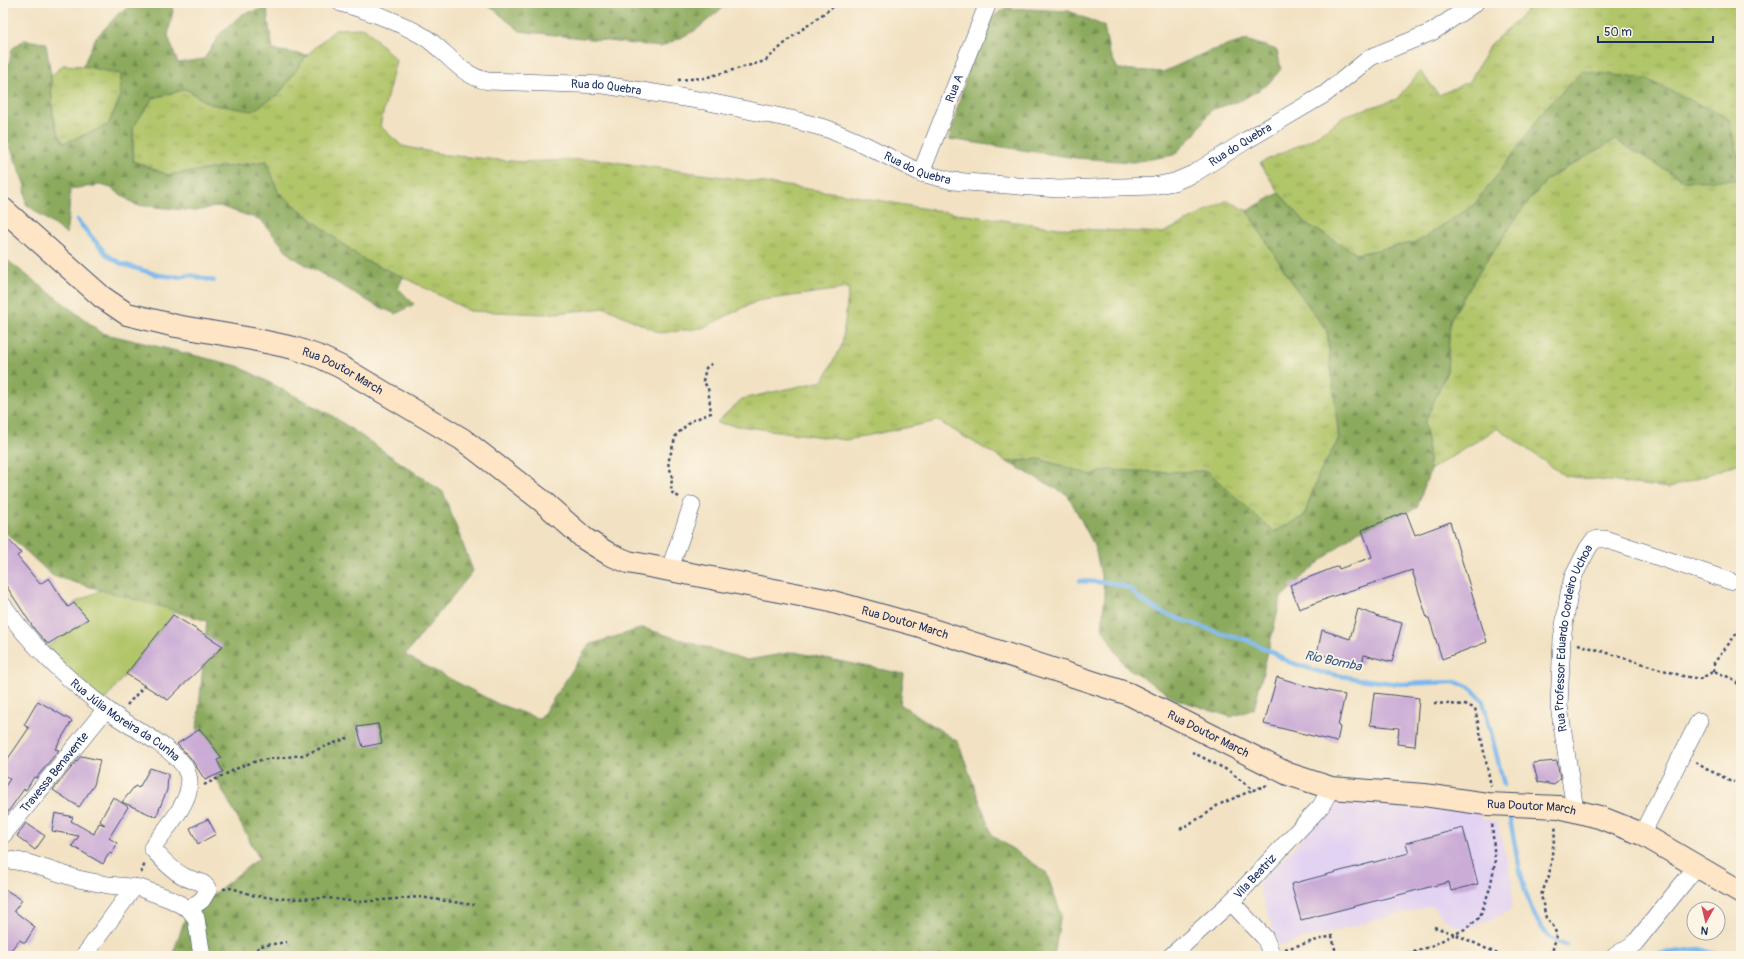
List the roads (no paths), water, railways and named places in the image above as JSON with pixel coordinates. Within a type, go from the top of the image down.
[{"type":"main road","name":"Rua Doutor March","points":[[3,209],[102,296],[127,314],[176,326],[294,348],[320,357],[341,367],[462,439],[541,500],[585,539],[610,554],[628,562],[826,600],[920,626],[1129,694],[1288,774],[1331,788],[1424,795],[1491,804],[1567,808],[1599,817],[1642,834],[1741,892]]},
{"type":"street","name":"Rua do Quebra","points":[[341,3],[374,12],[425,37],[465,72],[479,79],[488,81],[604,85],[704,101],[791,118],[828,129],[921,173],[953,181],[1058,189],[1153,186],[1174,182],[1193,174],[1325,94],[1371,57],[1432,32],[1475,3]]},
{"type":"street","name":"Rua A","points":[[921,173],[988,3]]},
{"type":"street","points":[[669,571],[692,505]]},
{"type":"street","name":"Rua Professor Eduardo Cordeiro Uchoa","points":[[1567,808],[1559,706],[1562,639],[1573,577],[1593,541],[1605,539],[1730,581]]},
{"type":"street","name":"Rua Júlia Moreira da Cunha","points":[[3,605],[26,636],[66,676],[112,712],[150,737],[181,762],[188,773],[189,785],[187,797],[152,848],[176,872],[186,878],[204,883],[208,890],[202,900],[189,909]]},
{"type":"street","name":"Travessa Benavente","points":[[3,835],[112,712]]},
{"type":"street","points":[[1642,834],[1699,721]]},
{"type":"street","name":"Vila Beatriz","points":[[1170,956],[1231,902],[1321,806],[1331,788]]},
{"type":"street","points":[[3,859],[28,863],[78,879],[118,886],[134,887],[154,893],[189,909],[196,918],[202,956]]},
{"type":"street","points":[[1615,956],[1635,943],[1697,866]]},
{"type":"street","points":[[84,956],[134,887]]},
{"type":"street","points":[[1231,902],[1265,938],[1271,952]]},
{"type":"waterway","name":"Rio Bomba","points":[[77,220],[108,256],[122,264],[158,275],[176,277],[191,275],[214,281]]},
{"type":"waterway","name":"Rio Bomba","points":[[1080,581],[1113,583],[1129,588],[1140,599],[1163,613],[1220,633],[1247,640],[1289,662],[1320,672],[1358,679],[1400,684],[1456,682],[1472,689],[1483,701],[1504,785]]},
{"type":"waterway","name":"Rio Bomba","points":[[1509,815],[1522,880],[1533,913],[1550,937],[1566,945]]},
{"type":"waterway","name":"Rio Bomba","points":[[1636,953],[1656,954],[1700,949],[1721,956]]}]
